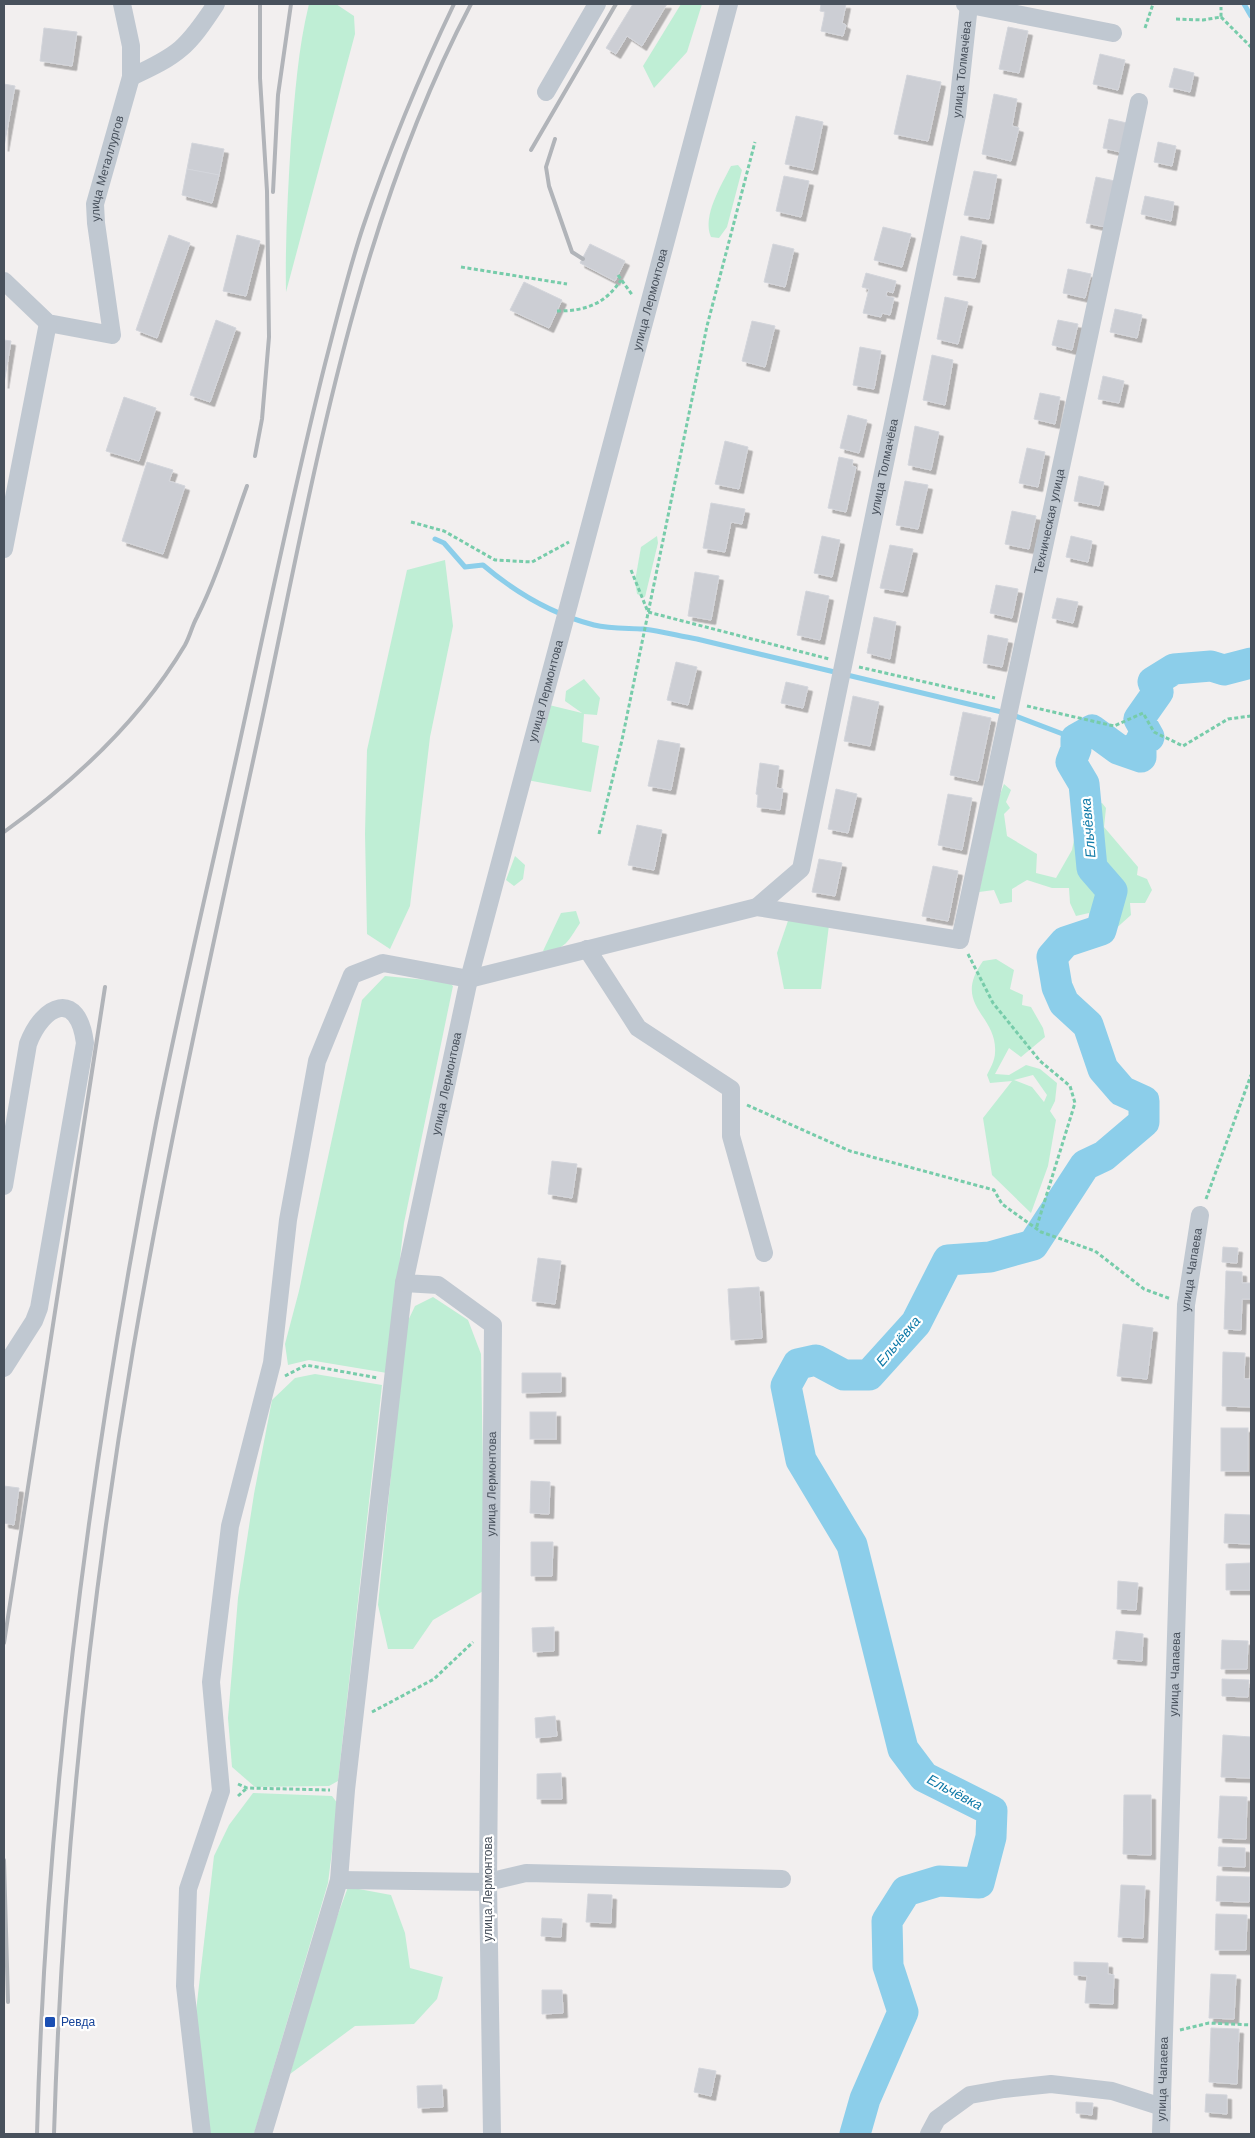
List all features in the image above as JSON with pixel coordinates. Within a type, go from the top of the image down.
[{"type":"street","name":"улица Металлургов","points":[[48,323],[112,335],[95,204],[131,77],[131,46],[122,4]]},
{"type":"street","points":[[131,77],[172,57],[185,47],[216,4]]},
{"type":"street","points":[[546,92],[598,4]]},
{"type":"street","name":"улица Лермонтова","points":[[492,2134],[488,1882],[493,1325],[438,1285],[404,1283],[469,979],[728,4]]},
{"type":"street","points":[[967,4],[1113,33]]},
{"type":"street","name":"улица Толмачёва","points":[[757,907],[801,869],[957,115],[967,4]]},
{"type":"street","name":"Техническая улица","points":[[960,940],[1013,702],[1139,102]]},
{"type":"street","points":[[4,280],[48,323],[4,549]]},
{"type":"street","points":[[202,2134],[185,1986],[188,1890],[221,1791],[212,1682],[230,1526],[272,1363],[288,1220],[317,1061],[352,975],[383,964],[469,979],[757,907],[960,940]]},
{"type":"street","points":[[587,949],[638,1028],[731,1089],[731,1136],[764,1253]]},
{"type":"street","points":[[4,1186],[28,1044],[36,1025],[47,1014],[62,1008],[68,1009],[74,1013],[83,1025],[85,1043],[39,1308],[34,1321],[4,1368]]},
{"type":"street","name":"улица Чапаева","points":[[1161,2134],[1186,1305],[1200,1215]]},
{"type":"street","points":[[263,2134],[339,1880],[346,1790],[404,1283]]},
{"type":"street","points":[[339,1880],[488,1882],[526,1873],[782,1878]]},
{"type":"street","points":[[930,2134],[937,2119],[970,2095],[1004,2089],[1051,2084],[1112,2091],[1162,2108]]},
{"type":"path","points":[[1145,28],[1153,4]]},
{"type":"path","points":[[1220,17],[1221,7]]},
{"type":"path","points":[[1176,19],[1203,20],[1220,17]]},
{"type":"path","points":[[1220,17],[1251,47]]},
{"type":"path","points":[[599,834],[622,740],[707,326],[755,142]]},
{"type":"path","points":[[461,267],[567,284]]},
{"type":"path","points":[[618,275],[646,312]]},
{"type":"path","points":[[557,311],[590,307],[611,295],[621,280]]},
{"type":"path","points":[[410,522],[444,531],[495,560],[532,562],[587,532]]},
{"type":"path","points":[[631,570],[648,612]]},
{"type":"path","points":[[648,612],[843,663],[1114,726],[1143,713],[1154,732],[1183,746],[1228,720],[1251,716]]},
{"type":"path","points":[[960,940],[994,1004],[1040,1061],[1070,1086],[1075,1103],[1036,1229]]},
{"type":"path","points":[[1200,1215],[1251,1075]]},
{"type":"path","points":[[731,1098],[850,1151],[994,1190],[1002,1204],[1036,1229],[1095,1251],[1144,1289],[1186,1305]]},
{"type":"path","points":[[266,1386],[306,1365],[393,1380]]},
{"type":"path","points":[[354,1722],[434,1679],[490,1626]]},
{"type":"path","points":[[220,1773],[247,1788],[346,1790]]},
{"type":"path","points":[[1164,2034],[1209,2024],[1251,2025]]},
{"type":"green space","points":[[309,4],[336,4],[354,16],[355,34],[286,292],[286,235],[291,140],[300,55]]},
{"type":"green space","points":[[681,4],[702,4],[687,52],[654,88],[643,66]]},
{"type":"green space","points":[[738,165],[742,170],[727,227],[719,238],[711,237],[709,220],[714,201],[731,166]]},
{"type":"green space","points":[[657,536],[658,543],[645,597],[637,594],[635,581],[641,547]]},
{"type":"green space","points":[[445,560],[453,626],[430,737],[410,906],[390,949],[367,934],[365,834],[367,750],[407,570]]},
{"type":"green space","points":[[584,679],[600,698],[597,715],[584,714],[582,742],[599,746],[591,792],[527,780],[549,705],[582,713],[565,701],[566,691]]},
{"type":"green space","points":[[1004,784],[1011,790],[1006,802],[1010,808],[1004,814],[1007,836],[1037,854],[1036,873],[1056,878],[1072,850],[1079,814],[1091,811],[1096,820],[1098,812],[1096,806],[1102,803],[1106,808],[1104,827],[1138,867],[1137,875],[1147,879],[1152,890],[1145,903],[1130,903],[1131,915],[1112,932],[1100,936],[1089,927],[1089,913],[1076,916],[1070,903],[1069,888],[1052,888],[1027,880],[1012,889],[1012,902],[1000,904],[994,890],[979,892],[999,797]]},
{"type":"green space","points":[[515,856],[525,865],[523,879],[514,886],[506,880]]},
{"type":"green space","points":[[576,911],[580,923],[569,940],[557,949],[543,951],[561,913]]},
{"type":"green space","points":[[790,915],[829,925],[821,989],[784,989],[777,953]]},
{"type":"green space","points":[[996,959],[1014,970],[1010,989],[1023,995],[1022,1005],[1031,1007],[1043,1028],[1045,1037],[1021,1057],[1009,1048],[995,1074],[1009,1075],[1026,1065],[1040,1069],[1057,1083],[1055,1101],[1050,1111],[1056,1120],[1048,1166],[1031,1213],[992,1175],[983,1118],[1012,1081],[990,1083],[987,1075],[995,1056],[994,1040],[990,1028],[974,1000],[972,989],[974,976],[983,961]],"holes":[[[1033,1075],[1047,1095],[1044,1102],[1032,1087],[1014,1080]]]},
{"type":"green space","points":[[385,976],[448,982],[453,986],[404,1223],[387,1373],[309,1360],[288,1365],[285,1344],[299,1291],[362,1000]]},
{"type":"green space","points":[[433,1297],[468,1320],[481,1354],[485,1590],[433,1620],[413,1649],[388,1649],[378,1605],[406,1325],[415,1306]]},
{"type":"green space","points":[[315,1374],[382,1385],[338,1781],[329,1786],[255,1787],[232,1767],[228,1718],[238,1598],[254,1494],[272,1400],[295,1378]]},
{"type":"green space","points":[[253,1793],[332,1796],[338,1804],[328,1883],[254,2134],[207,2134],[195,2020],[214,1856],[229,1825]]},
{"type":"green space","points":[[348,1887],[391,1895],[405,1933],[410,1968],[443,1977],[437,1999],[414,2024],[355,2026],[290,2074],[330,1936]]},
{"type":"building","points":[[633,4],[667,4],[642,46],[627,36],[616,54],[606,48]]},
{"type":"building","points":[[821,4],[846,4],[842,23],[846,25],[843,36],[821,31],[825,12],[820,11]]},
{"type":"building","points":[[1008,27],[1028,31],[1019,73],[999,69]]},
{"type":"building","points":[[44,28],[77,32],[72,66],[40,61]]},
{"type":"building","points":[[1100,54],[1125,60],[1118,90],[1093,84]]},
{"type":"building","points":[[1174,68],[1194,73],[1190,92],[1169,87]]},
{"type":"building","points":[[907,75],[941,82],[928,141],[894,134]]},
{"type":"building","points":[[4,84],[15,86],[4,147]]},
{"type":"building","points":[[994,94],[1017,99],[1012,126],[1019,128],[1011,161],[982,154]]},
{"type":"building","points":[[796,116],[823,122],[813,170],[785,164]]},
{"type":"building","points":[[1109,119],[1127,123],[1120,152],[1103,148]]},
{"type":"building","points":[[1158,142],[1176,146],[1172,166],[1154,162]]},
{"type":"building","points":[[192,143],[224,149],[219,175],[187,169]]},
{"type":"building","points":[[187,169],[219,175],[212,203],[182,195]]},
{"type":"building","points":[[974,171],[997,175],[989,219],[964,215]]},
{"type":"building","points":[[784,176],[809,181],[801,217],[776,211]]},
{"type":"building","points":[[1096,177],[1115,181],[1105,227],[1086,223]]},
{"type":"building","points":[[1145,196],[1174,202],[1171,221],[1141,214]]},
{"type":"building","points":[[883,227],[911,234],[902,267],[874,260]]},
{"type":"building","points":[[169,235],[190,243],[157,338],[136,330]]},
{"type":"building","points":[[237,235],[260,241],[246,296],[223,291]]},
{"type":"building","points":[[961,236],[982,241],[975,278],[953,275]]},
{"type":"building","points":[[590,244],[625,261],[615,281],[580,263]]},
{"type":"building","points":[[773,244],[794,249],[785,287],[764,282]]},
{"type":"building","points":[[1068,269],[1091,274],[1085,298],[1063,293]]},
{"type":"building","points":[[866,273],[896,281],[893,293],[887,291],[886,296],[894,298],[890,315],[882,313],[881,317],[863,313],[869,289],[862,287]]},
{"type":"building","points":[[524,282],[562,300],[549,328],[510,310]]},
{"type":"building","points":[[945,297],[968,302],[958,344],[937,339]]},
{"type":"building","points":[[1115,309],[1142,315],[1137,338],[1110,332]]},
{"type":"building","points":[[216,320],[236,328],[210,402],[190,395]]},
{"type":"building","points":[[1058,320],[1078,324],[1072,350],[1052,345]]},
{"type":"building","points":[[752,321],[775,326],[765,367],[742,361]]},
{"type":"building","points":[[4,340],[11,341],[4,384]]},
{"type":"building","points":[[860,347],[881,351],[874,389],[853,385]]},
{"type":"building","points":[[932,355],[953,360],[945,405],[923,400]]},
{"type":"building","points":[[1103,376],[1124,381],[1119,403],[1098,399]]},
{"type":"building","points":[[1040,393],[1060,397],[1055,424],[1034,419]]},
{"type":"building","points":[[124,397],[156,408],[139,461],[106,451]]},
{"type":"building","points":[[848,415],[867,420],[859,453],[840,448]]},
{"type":"building","points":[[915,426],[939,432],[931,470],[908,465]]},
{"type":"building","points":[[725,441],[748,447],[739,489],[715,484]]},
{"type":"building","points":[[1027,448],[1045,452],[1038,487],[1019,483]]},
{"type":"building","points":[[839,457],[853,460],[852,466],[856,467],[846,512],[828,508]]},
{"type":"building","points":[[147,462],[173,470],[169,481],[185,486],[163,554],[122,541]]},
{"type":"building","points":[[1079,476],[1104,482],[1099,506],[1074,501]]},
{"type":"building","points":[[905,481],[928,485],[918,529],[896,525]]},
{"type":"building","points":[[711,503],[745,509],[742,524],[731,522],[725,552],[703,548]]},
{"type":"building","points":[[1012,511],[1036,516],[1029,549],[1005,544]]},
{"type":"building","points":[[822,536],[840,540],[832,577],[814,573]]},
{"type":"building","points":[[1071,536],[1092,541],[1088,562],[1066,557]]},
{"type":"building","points":[[890,545],[913,549],[903,592],[880,588]]},
{"type":"building","points":[[695,572],[719,576],[711,620],[688,616]]},
{"type":"building","points":[[996,585],[1018,589],[1012,618],[990,613]]},
{"type":"building","points":[[806,591],[829,596],[820,640],[797,635]]},
{"type":"building","points":[[1057,598],[1078,602],[1073,623],[1052,618]]},
{"type":"building","points":[[874,617],[896,622],[890,659],[867,653]]},
{"type":"building","points":[[988,635],[1008,639],[1002,667],[983,663]]},
{"type":"building","points":[[676,662],[697,667],[688,705],[667,700]]},
{"type":"building","points":[[786,682],[808,687],[803,708],[781,703]]},
{"type":"building","points":[[853,696],[879,702],[870,746],[844,741]]},
{"type":"building","points":[[963,712],[991,718],[978,781],[950,775]]},
{"type":"building","points":[[658,740],[680,744],[671,790],[648,786]]},
{"type":"building","points":[[760,763],[779,766],[776,788],[783,789],[780,810],[757,807],[758,795],[756,794]]},
{"type":"building","points":[[836,789],[857,794],[848,833],[828,829]]},
{"type":"building","points":[[948,794],[972,798],[962,850],[938,845]]},
{"type":"building","points":[[637,825],[662,830],[654,870],[628,865]]},
{"type":"building","points":[[819,859],[842,863],[835,896],[812,892]]},
{"type":"building","points":[[933,866],[958,871],[948,921],[922,916]]},
{"type":"building","points":[[552,1161],[577,1164],[572,1198],[548,1194]]},
{"type":"building","points":[[1223,1247],[1238,1248],[1237,1263],[1222,1262]]},
{"type":"building","points":[[538,1258],[561,1261],[555,1304],[532,1301]]},
{"type":"building","points":[[1226,1271],[1242,1272],[1242,1283],[1251,1283],[1251,1299],[1242,1299],[1241,1330],[1224,1329]]},
{"type":"building","points":[[759,1287],[762,1338],[731,1340],[728,1289]]},
{"type":"building","points":[[1123,1324],[1153,1328],[1147,1379],[1117,1376]]},
{"type":"building","points":[[1223,1352],[1245,1353],[1244,1379],[1251,1379],[1251,1407],[1222,1406]]},
{"type":"building","points":[[522,1373],[561,1373],[561,1392],[522,1393]]},
{"type":"building","points":[[530,1412],[556,1412],[556,1439],[530,1439]]},
{"type":"building","points":[[1221,1428],[1248,1428],[1248,1471],[1221,1471]]},
{"type":"building","points":[[531,1481],[550,1482],[549,1514],[530,1513]]},
{"type":"building","points":[[4,1486],[19,1488],[14,1525],[4,1523]]},
{"type":"building","points":[[1225,1514],[1251,1515],[1251,1544],[1224,1543]]},
{"type":"building","points":[[531,1542],[553,1542],[552,1576],[531,1576]]},
{"type":"building","points":[[1250,1563],[1250,1590],[1226,1590],[1226,1564]]},
{"type":"building","points":[[1118,1581],[1138,1583],[1136,1610],[1117,1609]]},
{"type":"building","points":[[554,1627],[554,1651],[533,1652],[532,1628]]},
{"type":"building","points":[[1116,1631],[1143,1634],[1142,1661],[1113,1659]]},
{"type":"building","points":[[1222,1640],[1248,1641],[1247,1669],[1221,1669]]},
{"type":"building","points":[[1222,1679],[1249,1680],[1248,1697],[1222,1696]]},
{"type":"building","points":[[555,1716],[557,1736],[536,1738],[535,1718]]},
{"type":"building","points":[[1223,1735],[1251,1737],[1250,1778],[1221,1777]]},
{"type":"building","points":[[561,1773],[562,1799],[537,1799],[537,1774]]},
{"type":"building","points":[[1124,1795],[1151,1795],[1151,1855],[1123,1854]]},
{"type":"building","points":[[1220,1796],[1247,1797],[1246,1839],[1218,1838]]},
{"type":"building","points":[[1219,1847],[1245,1848],[1245,1867],[1218,1866]]},
{"type":"building","points":[[1217,1876],[1250,1877],[1249,1902],[1216,1901]]},
{"type":"building","points":[[1121,1885],[1145,1886],[1143,1938],[1118,1937]]},
{"type":"building","points":[[588,1894],[612,1895],[611,1923],[586,1922]]},
{"type":"building","points":[[1216,1914],[1247,1915],[1246,1950],[1215,1950]]},
{"type":"building","points":[[542,1918],[562,1919],[561,1937],[541,1936]]},
{"type":"building","points":[[1074,1962],[1108,1963],[1108,1974],[1114,1975],[1113,2004],[1085,2003],[1087,1976],[1074,1975]]},
{"type":"building","points":[[1211,1974],[1236,1975],[1234,2019],[1209,2018]]},
{"type":"building","points":[[542,1990],[562,1990],[563,2013],[542,2014]]},
{"type":"building","points":[[1211,2028],[1239,2029],[1237,2084],[1209,2082]]},
{"type":"building","points":[[699,2068],[716,2071],[711,2096],[694,2092]]},
{"type":"building","points":[[442,2085],[443,2107],[418,2108],[417,2086]]},
{"type":"building","points":[[1206,2094],[1227,2095],[1227,2114],[1205,2112]]},
{"type":"building","points":[[1076,2102],[1093,2103],[1092,2115],[1076,2113]]},
{"type":"waterway","points":[[1244,4],[1251,16]]},
{"type":"waterway","points":[[435,539],[444,543],[465,567],[483,565],[521,593],[549,609],[578,620],[612,628],[643,629],[697,639],[1010,714],[1076,739]]},
{"type":"waterway","name":"Ельчёвка","points":[[855,2134],[865,2099],[903,2012],[888,1966],[887,1921],[906,1891],[939,1881],[979,1883],[991,1837],[992,1811],[924,1777],[903,1749],[852,1545],[801,1460],[786,1386],[798,1364],[816,1360],[844,1375],[869,1375],[916,1323],[948,1260],[990,1257],[1033,1245],[1085,1165],[1104,1156],[1144,1122],[1144,1101],[1122,1091],[1103,1069],[1088,1025],[1064,1003],[1057,987],[1052,957],[1065,942],[1101,930],[1112,891],[1092,868],[1084,784],[1071,762],[1076,749],[1076,739],[1092,730],[1118,749],[1141,757],[1141,740],[1149,737],[1139,719],[1158,692],[1153,682],[1174,669],[1211,666],[1224,670],[1251,663]]},
{"type":"railway","points":[[255,456],[262,419],[269,337],[267,191],[260,78],[260,4]]},
{"type":"railway","points":[[273,192],[278,95],[291,4]]},
{"type":"railway","points":[[37,2134],[42,2007],[61,1753],[92,1500],[111,1374],[156,1123],[290,512],[352,261],[394,142],[454,4]]},
{"type":"railway","points":[[54,2134],[58,2035],[71,1839],[91,1643],[117,1447],[161,1196],[297,550],[340,363],[366,270],[395,179],[430,90],[471,4]]},
{"type":"railway","points":[[531,150],[616,4]]},
{"type":"railway","points":[[555,139],[546,167],[549,186],[572,252],[583,259]]},
{"type":"railway","points":[[4,832],[56,792],[104,748],[127,724],[167,673],[187,642],[205,601],[247,486]]},
{"type":"railway","points":[[4,1643],[105,987]]},
{"type":"railway","points":[[4,1860],[8,2002]]},
{"type":"place","name":"Ревда","points":[[50,2022]]}]
